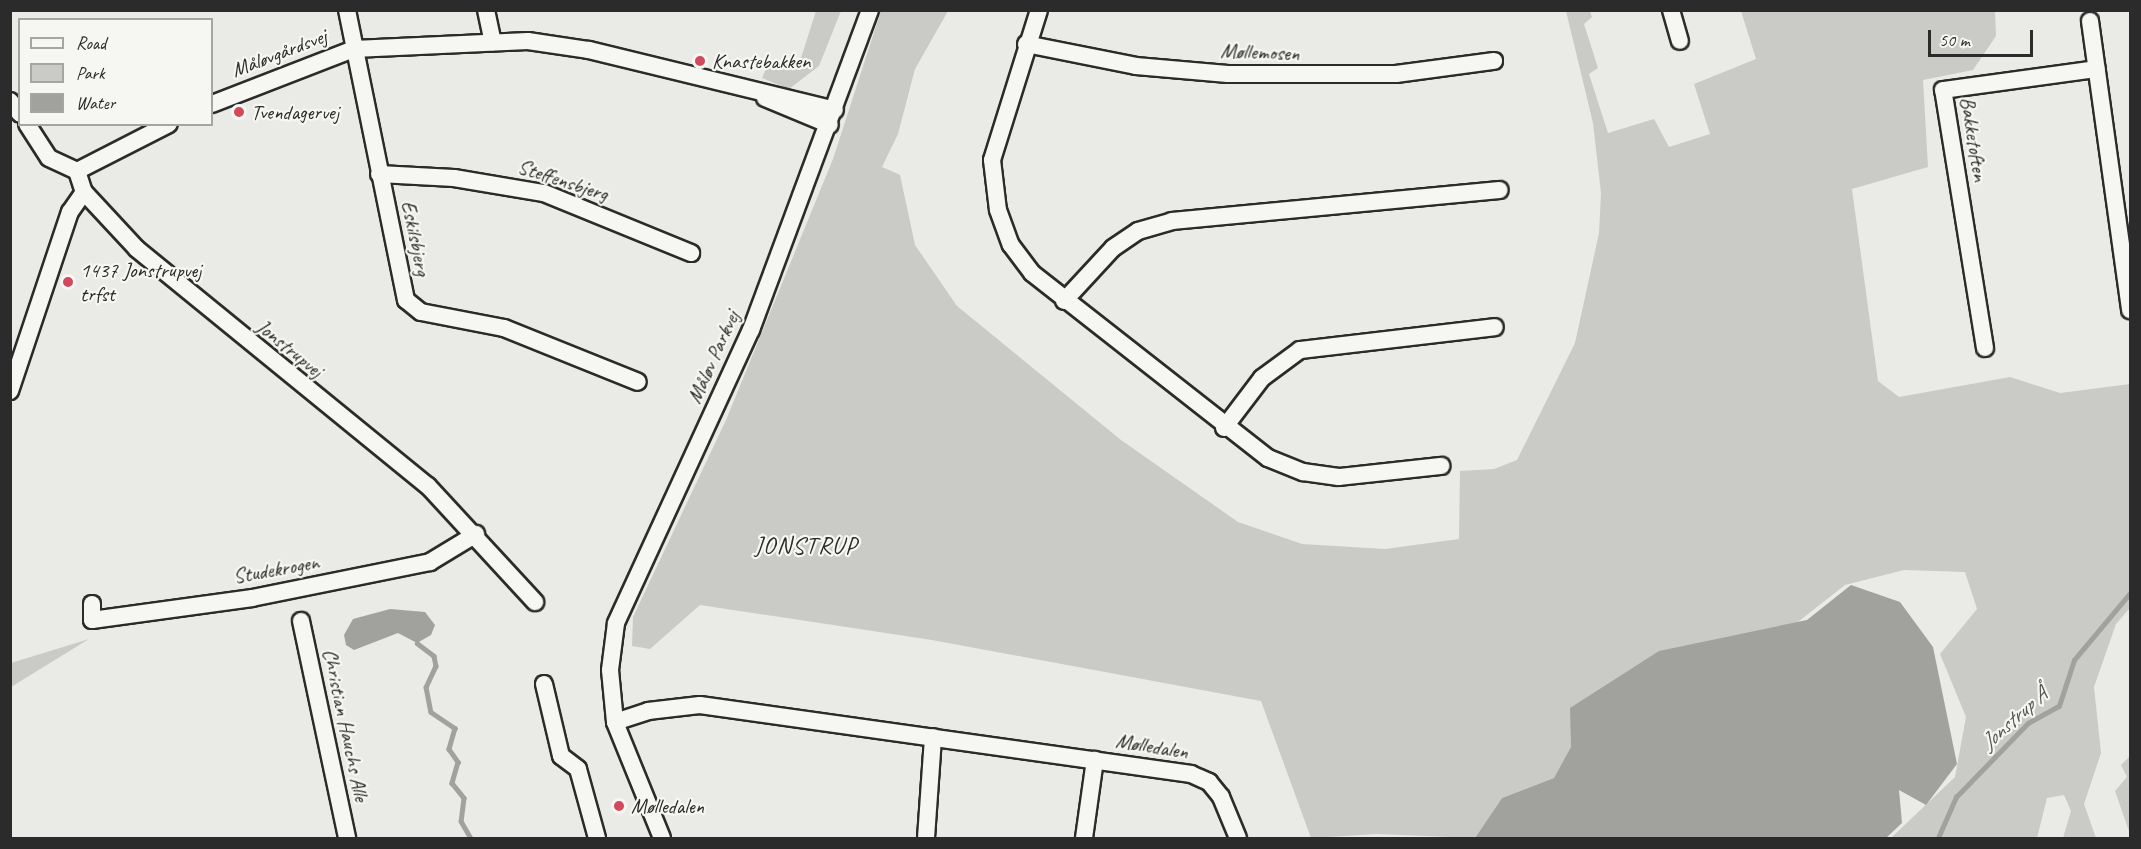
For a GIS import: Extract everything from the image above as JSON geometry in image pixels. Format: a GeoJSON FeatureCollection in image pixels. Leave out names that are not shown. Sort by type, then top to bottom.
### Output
{"type":"FeatureCollection","features":[{"type":"Feature","properties":{"kind":"street","name":"Eskilsbjerg"},"geometry":{"type":"LineString","coordinates":[[347,10],[406,300],[421,312],[504,328],[638,382]]}},
{"type":"Feature","properties":{"kind":"street"},"geometry":{"type":"LineString","coordinates":[[486,10],[493,42]]}},
{"type":"Feature","properties":{"kind":"street","name":"Måløv Parkvej"},"geometry":{"type":"LineString","coordinates":[[615,722],[610,670],[616,623],[751,330],[870,10]]}},
{"type":"Feature","properties":{"kind":"street"},"geometry":{"type":"LineString","coordinates":[[1039,10],[996,136],[992,172],[998,210],[1011,245],[1032,273],[1224,428],[1268,458],[1303,472],[1339,477],[1441,466]]}},
{"type":"Feature","properties":{"kind":"street"},"geometry":{"type":"LineString","coordinates":[[1671,10],[1680,41]]}},
{"type":"Feature","properties":{"kind":"street"},"geometry":{"type":"LineString","coordinates":[[2090,21],[2123,203],[2130,310]]}},
{"type":"Feature","properties":{"kind":"street","name":"Måløvgårdsvej"},"geometry":{"type":"LineString","coordinates":[[213,104],[354,49],[493,42],[589,50],[753,92],[832,117]]}},
{"type":"Feature","properties":{"kind":"street","name":"Møllemosen"},"geometry":{"type":"LineString","coordinates":[[1026,45],[1136,66],[1228,74],[1396,74],[1494,62]]}},
{"type":"Feature","properties":{"kind":"street","name":"Bakketoften"},"geometry":{"type":"LineString","coordinates":[[1985,348],[1943,90],[2097,69]]}},
{"type":"Feature","properties":{"kind":"street"},"geometry":{"type":"LineString","coordinates":[[28,126],[49,158],[77,171],[165,126]]}},
{"type":"Feature","properties":{"kind":"street","name":"Jonstrupvej"},"geometry":{"type":"LineString","coordinates":[[77,171],[84,192],[137,249],[428,486],[476,534],[535,602]]}},
{"type":"Feature","properties":{"kind":"street","name":"Steffensbjerg"},"geometry":{"type":"LineString","coordinates":[[379,174],[454,178],[544,193],[691,253]]}},
{"type":"Feature","properties":{"kind":"street"},"geometry":{"type":"LineString","coordinates":[[1064,301],[1113,248],[1138,231],[1172,221],[1500,190]]}},
{"type":"Feature","properties":{"kind":"street"},"geometry":{"type":"LineString","coordinates":[[10,391],[70,212],[84,192]]}},
{"type":"Feature","properties":{"kind":"street"},"geometry":{"type":"LineString","coordinates":[[1224,428],[1262,378],[1300,350],[1495,327]]}},
{"type":"Feature","properties":{"kind":"street","name":"Studekrogen"},"geometry":{"type":"LineString","coordinates":[[92,604],[92,620],[252,598],[430,562],[476,534]]}},
{"type":"Feature","properties":{"kind":"street","name":"Christian Hauchs Alle"},"geometry":{"type":"LineString","coordinates":[[301,621],[347,838]]}},
{"type":"Feature","properties":{"kind":"street"},"geometry":{"type":"LineString","coordinates":[[543,684],[561,756],[578,769],[597,838]]}},
{"type":"Feature","properties":{"kind":"street","name":"Mølledalen"},"geometry":{"type":"LineString","coordinates":[[615,722],[648,711],[700,705],[1191,774],[1209,782],[1238,838]]}},
{"type":"Feature","properties":{"kind":"street"},"geometry":{"type":"LineString","coordinates":[[615,722],[662,838]]}},
{"type":"Feature","properties":{"kind":"street"},"geometry":{"type":"LineString","coordinates":[[926,838],[933,736]]}},
{"type":"Feature","properties":{"kind":"street","name":"Mølledalen"},"geometry":{"type":"LineString","coordinates":[[1084,838],[1095,760]]}},
{"type":"Feature","properties":{"kind":"green space"},"geometry":{"type":"Polygon","coordinates":[[[816,11],[841,11],[819,66],[789,89],[762,78],[768,64],[789,69],[800,61],[816,11]]]}},
{"type":"Feature","properties":{"kind":"green space"},"geometry":{"type":"Polygon","coordinates":[[[881,11],[948,11],[915,69],[898,134],[882,167],[900,175],[915,245],[957,306],[1121,440],[1238,522],[1302,544],[1385,549],[1459,539],[1460,471],[1494,469],[1517,460],[1575,343],[1599,233],[1601,193],[1593,123],[1566,11],[1590,11],[1592,17],[1584,24],[1598,68],[1589,74],[1608,133],[1654,119],[1669,147],[1710,134],[1694,84],[1756,59],[1741,11],[1995,11],[1996,36],[1973,70],[1923,80],[1928,167],[1852,189],[1878,381],[1899,397],[2010,377],[2060,393],[2130,384],[2130,608],[2116,624],[2094,687],[2101,753],[2084,804],[2096,838],[2063,838],[2071,811],[2064,795],[2047,798],[2037,838],[1891,838],[1955,777],[1966,717],[1940,654],[1977,609],[1965,572],[1904,570],[1845,585],[1780,636],[1563,763],[1554,778],[1502,798],[1475,838],[1377,834],[1311,838],[1261,701],[932,640],[700,605],[650,649],[632,646],[633,617],[726,420],[833,159],[881,11]]]}},
{"type":"Feature","properties":{"kind":"green space"},"geometry":{"type":"Polygon","coordinates":[[[89,639],[11,687],[11,663],[89,639]]]}},
{"type":"Feature","properties":{"kind":"green space"},"geometry":{"type":"Polygon","coordinates":[[[2130,756],[2130,834],[2115,791],[2127,777],[2121,765],[2130,756]]]}},
{"type":"Feature","properties":{"kind":"water"},"geometry":{"type":"Polygon","coordinates":[[[1851,585],[1900,602],[1933,647],[1957,764],[1926,805],[1899,790],[1902,823],[1886,838],[1475,838],[1502,798],[1554,778],[1571,747],[1570,708],[1659,651],[1807,620],[1851,585]]]}},
{"type":"Feature","properties":{"kind":"water"},"geometry":{"type":"Polygon","coordinates":[[[390,609],[425,612],[435,625],[431,635],[417,643],[398,633],[354,650],[346,645],[344,635],[353,619],[390,609]]]}},
{"type":"Feature","properties":{"kind":"waterway","name":"Jonstrup Å"},"geometry":{"type":"LineString","coordinates":[[1938,838],[1956,797],[2028,723],[2059,706],[2074,660],[2130,593]]}},
{"type":"Feature","properties":{"kind":"waterway"},"geometry":{"type":"LineString","coordinates":[[417,643],[434,656],[436,666],[426,687],[431,712],[455,728],[449,749],[458,762],[452,783],[464,798],[461,821],[471,838]]}},
{"type":"Feature","properties":{"kind":"place","name":"Knastebakken"},"geometry":{"type":"Point","coordinates":[700,61]}},
{"type":"Feature","properties":{"kind":"place","name":"Tvendagervej"},"geometry":{"type":"Point","coordinates":[239,112]}},
{"type":"Feature","properties":{"kind":"place","name":"1437 Jonstrupvej trfst"},"geometry":{"type":"Point","coordinates":[68,282]}},
{"type":"Feature","properties":{"kind":"place","name":"Mølledalen"},"geometry":{"type":"Point","coordinates":[619,806]}},
{"type":"Feature","properties":{"kind":"district","name":"JONSTRUP"},"geometry":{"type":"Point","coordinates":[806,546]}}]}
